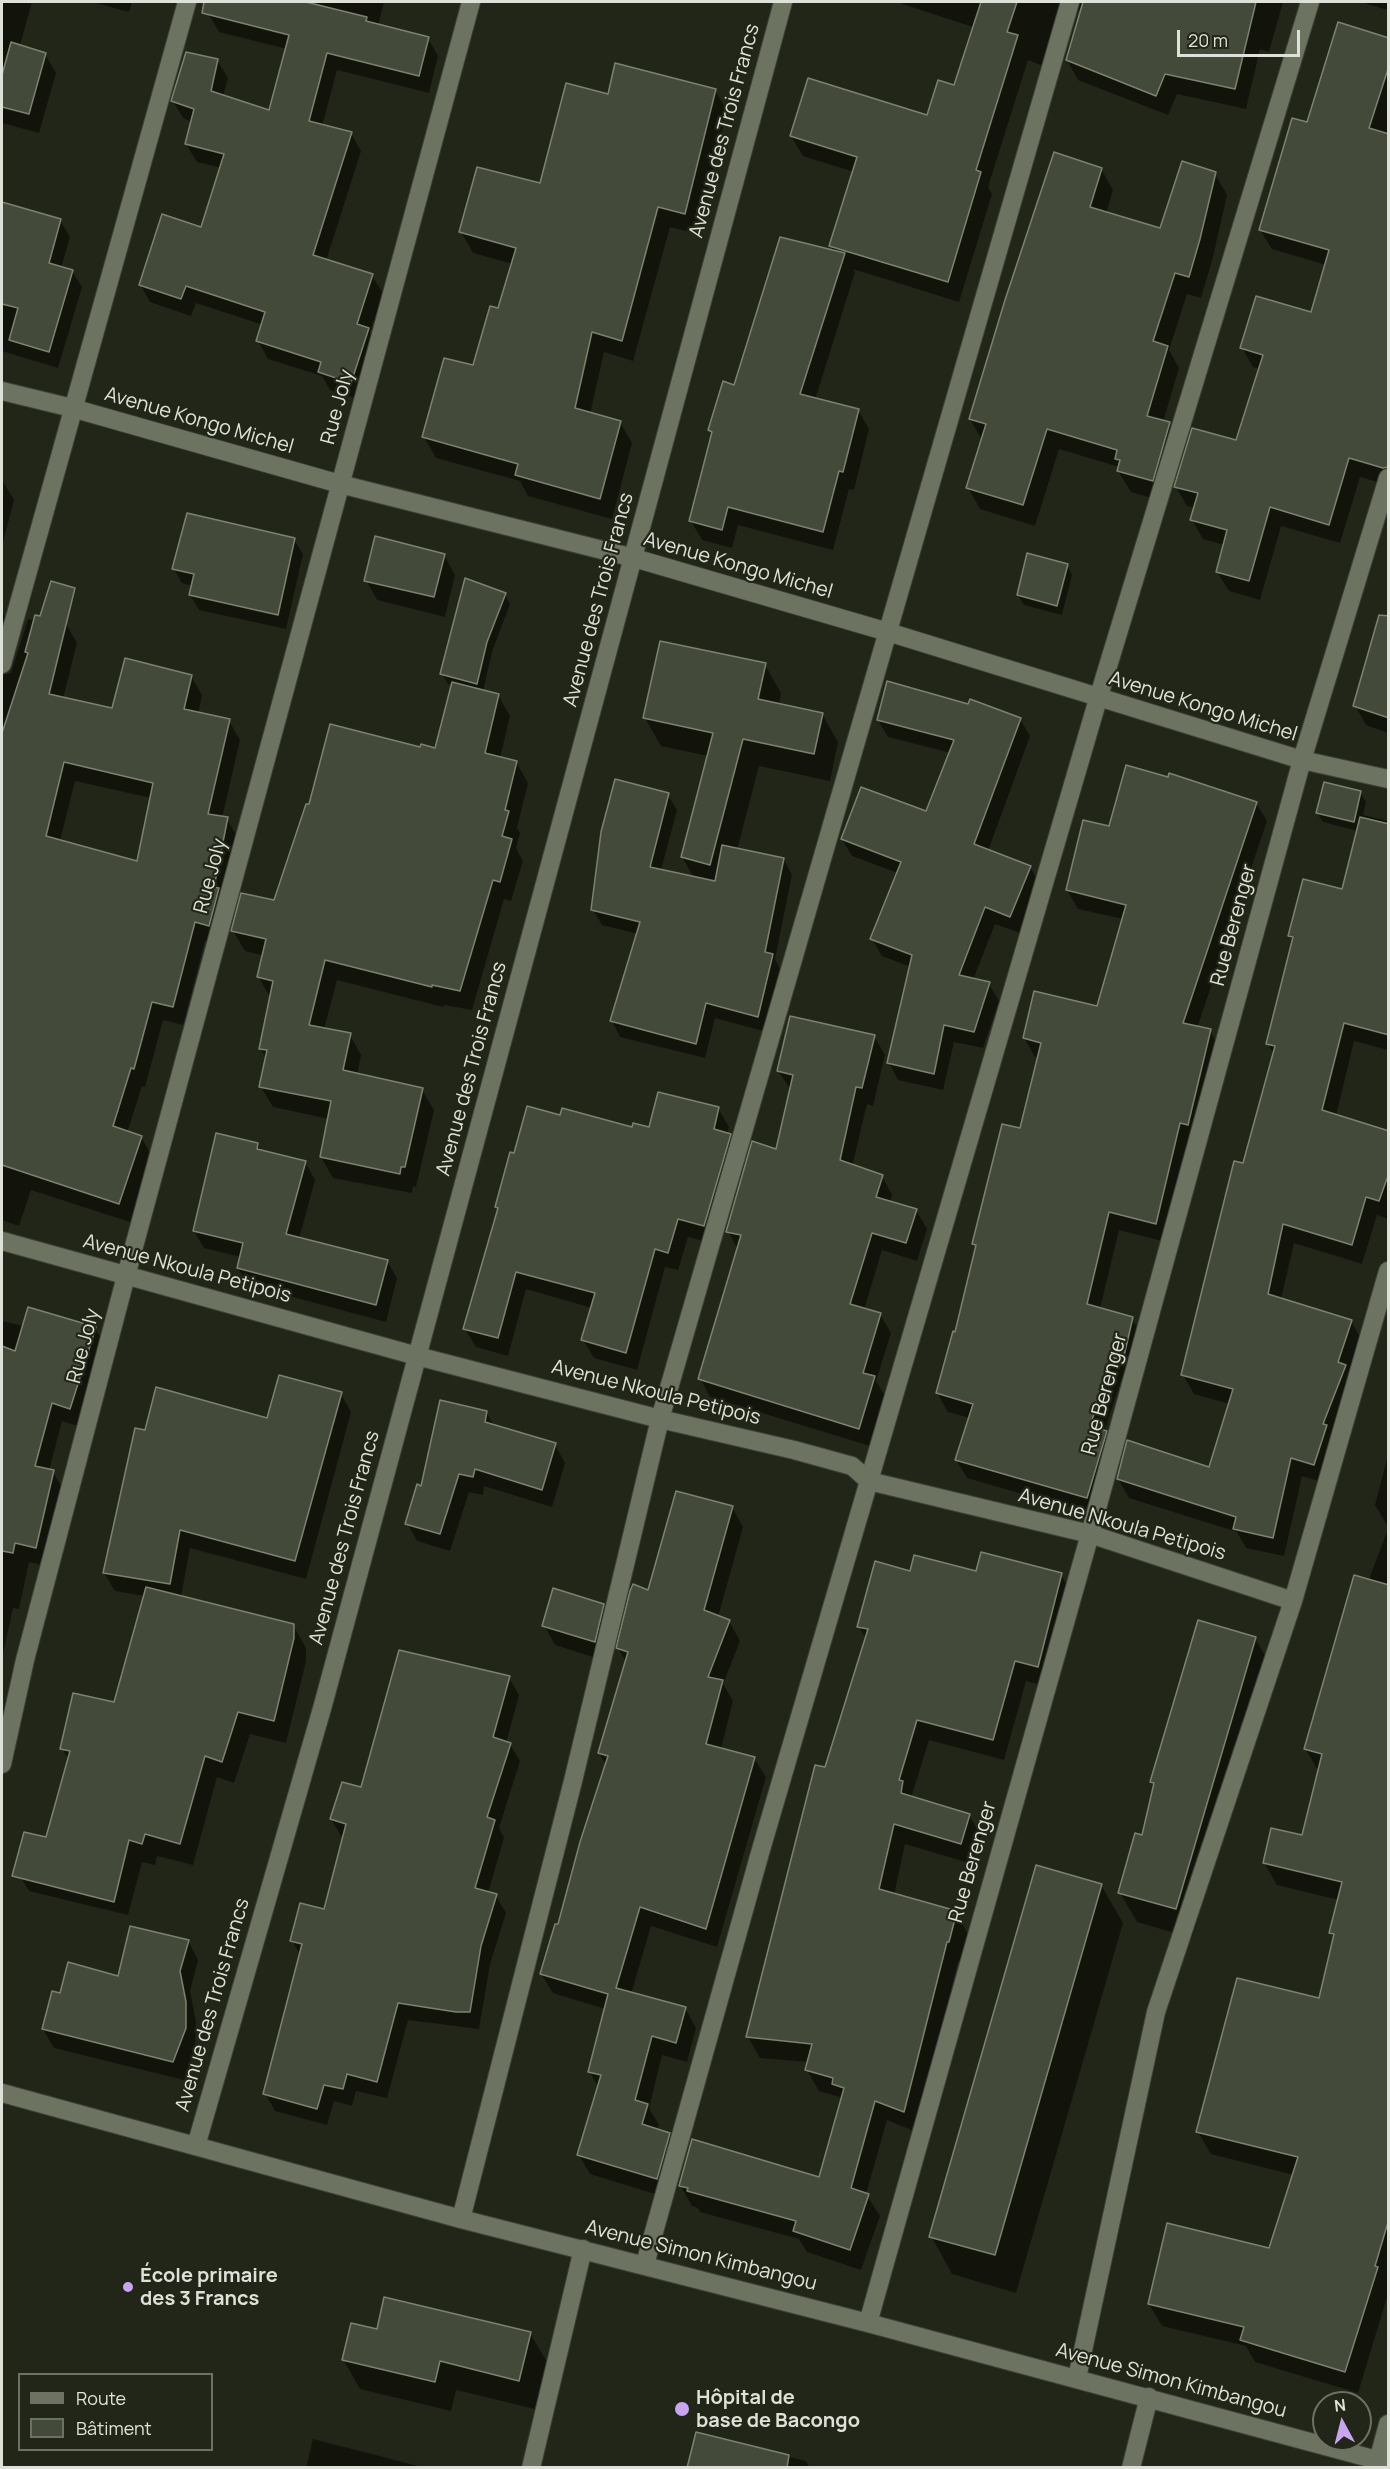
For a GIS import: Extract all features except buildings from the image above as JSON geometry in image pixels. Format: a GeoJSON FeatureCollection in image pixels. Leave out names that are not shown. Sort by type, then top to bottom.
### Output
{"type":"FeatureCollection","features":[{"type":"Feature","properties":{"kind":"street"},"geometry":{"type":"LineString","coordinates":[[2,664],[187,2]]}},
{"type":"Feature","properties":{"kind":"street","name":"Rue Joly"},"geometry":{"type":"LineString","coordinates":[[2,1764],[25,1660],[126,1276],[471,2]]}},
{"type":"Feature","properties":{"kind":"street","name":"Avenue des Trois Francs"},"geometry":{"type":"LineString","coordinates":[[196,2146],[323,1705],[783,2]]}},
{"type":"Feature","properties":{"kind":"street"},"geometry":{"type":"LineString","coordinates":[[461,2218],[570,1792],[660,1419],[1070,2]]}},
{"type":"Feature","properties":{"kind":"street"},"geometry":{"type":"LineString","coordinates":[[645,2264],[756,1865],[868,1481],[1098,699],[1310,2]]}},
{"type":"Feature","properties":{"kind":"street","name":"Avenue Kongo Michel"},"geometry":{"type":"LineString","coordinates":[[2,391],[72,408],[340,484],[634,558],[888,632],[1098,699],[1302,760],[1389,779]]}},
{"type":"Feature","properties":{"kind":"street","name":"Rue Berenger"},"geometry":{"type":"LineString","coordinates":[[868,2323],[1090,1534],[1302,760],[1389,478]]}},
{"type":"Feature","properties":{"kind":"street","name":"Avenue Nkoula Petipois"},"geometry":{"type":"LineString","coordinates":[[2,1241],[417,1356],[852,1466],[868,1481],[1090,1534],[1293,1601]]}},
{"type":"Feature","properties":{"kind":"street"},"geometry":{"type":"LineString","coordinates":[[1077,2378],[1156,2012],[1293,1601],[1389,1271]]}},
{"type":"Feature","properties":{"kind":"street","name":"Avenue Simon Kimbangou"},"geometry":{"type":"LineString","coordinates":[[2,2093],[461,2218],[645,2264],[1149,2397],[1383,2462]]}},
{"type":"Feature","properties":{"kind":"street"},"geometry":{"type":"LineString","coordinates":[[531,2468],[583,2249]]}},
{"type":"Feature","properties":{"kind":"street"},"geometry":{"type":"LineString","coordinates":[[1131,2468],[1149,2397]]}},
{"type":"Feature","properties":{"kind":"street"},"geometry":{"type":"LineString","coordinates":[[1383,2462],[1389,2424]]}},
{"type":"Feature","properties":{"kind":"place","name":"École primaire des 3 Francs"},"geometry":{"type":"Point","coordinates":[128,2287]}},
{"type":"Feature","properties":{"kind":"place","name":"Hôpital de base de Bacongo"},"geometry":{"type":"Point","coordinates":[682,2409]}}]}
